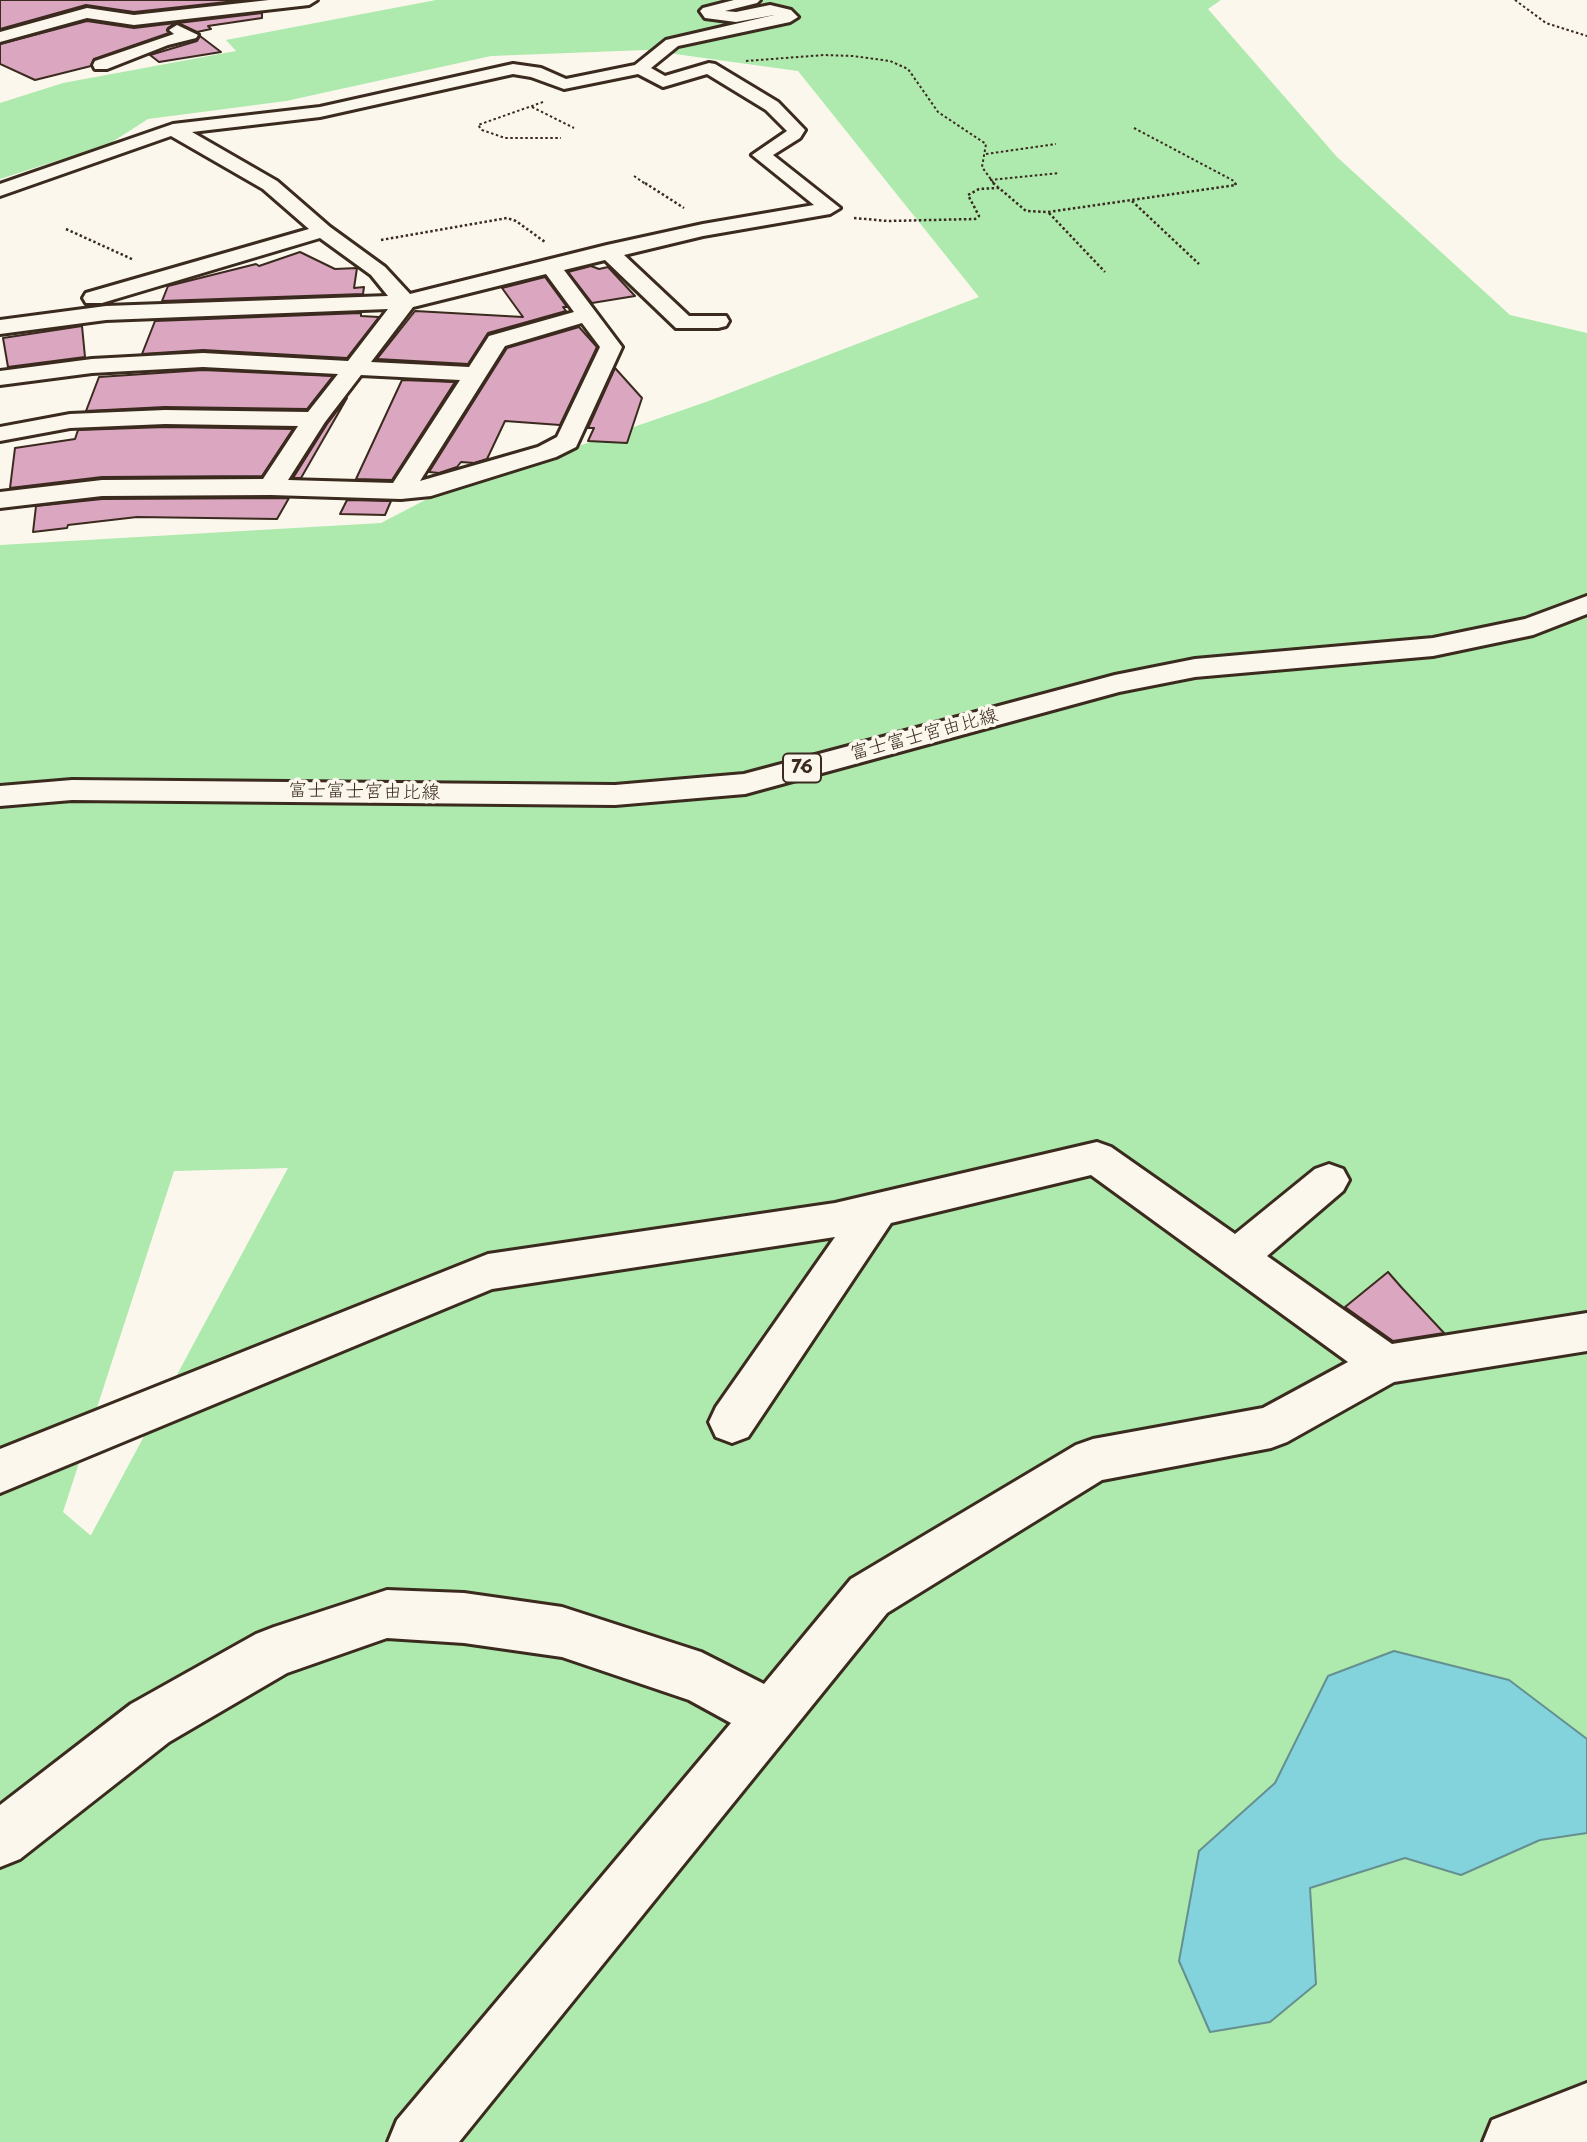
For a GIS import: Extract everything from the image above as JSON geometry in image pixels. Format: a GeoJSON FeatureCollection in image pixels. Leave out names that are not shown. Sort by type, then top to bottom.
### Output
{"type":"FeatureCollection","features":[{"type":"Feature","properties":{"kind":"street"},"geometry":{"type":"LineString","coordinates":[[0,37],[87,13],[134,20],[309,0]]}},
{"type":"Feature","properties":{"kind":"street"},"geometry":{"type":"LineString","coordinates":[[0,190],[173,129],[320,112],[513,69],[535,72],[564,84],[640,69],[672,43],[708,33],[790,18],[786,13],[770,10],[736,16],[710,15],[708,11],[752,0]]}},
{"type":"Feature","properties":{"kind":"street"},"geometry":{"type":"LineString","coordinates":[[100,65],[162,42],[190,35],[149,19]]}},
{"type":"Feature","properties":{"kind":"street"},"geometry":{"type":"LineString","coordinates":[[640,69],[663,82],[709,68],[772,106],[796,130],[761,155],[830,208]]}},
{"type":"Feature","properties":{"kind":"street"},"geometry":{"type":"LineString","coordinates":[[400,96],[416,106]]}},
{"type":"Feature","properties":{"kind":"street"},"geometry":{"type":"LineString","coordinates":[[173,129],[270,185],[323,231],[378,271],[405,302]]}},
{"type":"Feature","properties":{"kind":"street"},"geometry":{"type":"LineString","coordinates":[[5,327],[106,313],[405,302],[607,251],[703,230],[830,208]]}},
{"type":"Feature","properties":{"kind":"street"},"geometry":{"type":"LineString","coordinates":[[5,327],[27,316],[164,279],[192,267],[323,231]]}},
{"type":"Feature","properties":{"kind":"street"},"geometry":{"type":"LineString","coordinates":[[607,251],[684,323],[718,321]]}},
{"type":"Feature","properties":{"kind":"street"},"geometry":{"type":"LineString","coordinates":[[0,500],[102,488],[271,487],[401,491],[431,488],[547,452],[567,442],[611,347],[587,315],[558,263]]}},
{"type":"Feature","properties":{"kind":"street"},"geometry":{"type":"LineString","coordinates":[[271,487],[315,419],[405,302]]}},
{"type":"Feature","properties":{"kind":"street"},"geometry":{"type":"LineString","coordinates":[[77,403],[92,366],[106,313]]}},
{"type":"Feature","properties":{"kind":"street"},"geometry":{"type":"LineString","coordinates":[[401,491],[497,341],[587,315]]}},
{"type":"Feature","properties":{"kind":"street"},"geometry":{"type":"LineString","coordinates":[[0,378],[92,366],[203,360],[475,374]]}},
{"type":"Feature","properties":{"kind":"street"},"geometry":{"type":"LineString","coordinates":[[0,434],[77,403],[165,417],[315,419]]}},
{"type":"Feature","properties":{"kind":"street","name":"富士富士宮由比線"},"geometry":{"type":"LineString","coordinates":[[0,796],[72,790],[615,795],[745,784],[1115,684],[1195,668],[1433,647],[1533,626],[1587,604]]}},
{"type":"Feature","properties":{"kind":"street"},"geometry":{"type":"LineString","coordinates":[[0,1471],[488,1272],[835,1220],[1097,1158],[1387,1364]]}},
{"type":"Feature","properties":{"kind":"street"},"geometry":{"type":"LineString","coordinates":[[1237,1256],[1329,1180]]}},
{"type":"Feature","properties":{"kind":"street"},"geometry":{"type":"LineString","coordinates":[[732,1422],[877,1210]]}},
{"type":"Feature","properties":{"kind":"street"},"geometry":{"type":"LineString","coordinates":[[419,2142],[869,1596],[1093,1460],[1271,1427],[1387,1364],[1587,1332]]}},
{"type":"Feature","properties":{"kind":"street"},"geometry":{"type":"LineString","coordinates":[[0,1839],[149,1723],[274,1652],[387,1614],[464,1618],[562,1632],[701,1678],[769,1715]]}},
{"type":"Feature","properties":{"kind":"street"},"geometry":{"type":"LineString","coordinates":[[1514,2142],[1587,2114]]}},
{"type":"Feature","properties":{"kind":"path"},"geometry":{"type":"LineString","coordinates":[[1515,0],[1546,23],[1587,36]]}},
{"type":"Feature","properties":{"kind":"path"},"geometry":{"type":"LineString","coordinates":[[709,68],[745,61],[824,55],[890,61],[908,69],[938,112],[986,145],[982,167],[989,180],[1026,211],[1048,212],[1236,185],[1234,181],[1133,128]]}},
{"type":"Feature","properties":{"kind":"path"},"geometry":{"type":"LineString","coordinates":[[561,138],[505,138],[482,130],[478,125],[532,107],[558,94],[564,84]]}},
{"type":"Feature","properties":{"kind":"path"},"geometry":{"type":"LineString","coordinates":[[532,107],[574,128]]}},
{"type":"Feature","properties":{"kind":"path"},"geometry":{"type":"LineString","coordinates":[[986,154],[1056,144]]}},
{"type":"Feature","properties":{"kind":"path"},"geometry":{"type":"LineString","coordinates":[[989,180],[1059,173]]}},
{"type":"Feature","properties":{"kind":"path"},"geometry":{"type":"LineString","coordinates":[[634,176],[680,204],[703,230]]}},
{"type":"Feature","properties":{"kind":"path"},"geometry":{"type":"LineString","coordinates":[[830,208],[859,219],[975,219],[979,216],[968,195],[970,192],[999,188]]}},
{"type":"Feature","properties":{"kind":"path"},"geometry":{"type":"LineString","coordinates":[[1131,200],[1199,264]]}},
{"type":"Feature","properties":{"kind":"path"},"geometry":{"type":"LineString","coordinates":[[1048,212],[1105,272]]}},
{"type":"Feature","properties":{"kind":"path"},"geometry":{"type":"LineString","coordinates":[[347,246],[507,218],[516,220],[558,263]]}},
{"type":"Feature","properties":{"kind":"path"},"geometry":{"type":"LineString","coordinates":[[66,229],[118,251],[164,279]]}},
{"type":"Feature","properties":{"kind":"green space"},"geometry":{"type":"Polygon","coordinates":[[[436,0],[1221,0],[1208,9],[1337,157],[1510,315],[1587,333],[1587,2142],[0,2142],[0,545],[381,523],[431,497],[706,402],[979,297],[798,71],[646,50],[491,56],[286,101],[148,119],[109,144],[0,179],[0,103],[63,83],[236,51],[226,40],[436,0]],[[288,1168],[174,1171],[63,1512],[91,1535],[288,1168]]]}},
{"type":"Feature","properties":{"kind":"water"},"geometry":{"type":"Polygon","coordinates":[[[1394,1651],[1509,1680],[1587,1739],[1587,1833],[1540,1840],[1461,1875],[1405,1858],[1310,1888],[1316,1984],[1270,2022],[1210,2032],[1179,1961],[1199,1851],[1275,1783],[1328,1676],[1394,1651]]]}},
{"type":"Feature","properties":{"kind":"building"},"geometry":{"type":"Polygon","coordinates":[[[0,0],[245,0],[134,12],[86,5],[0,29],[0,0]]]}},
{"type":"Feature","properties":{"kind":"building"},"geometry":{"type":"Polygon","coordinates":[[[262,13],[262,18],[208,26],[211,29],[197,32],[178,23],[262,13]]]}},
{"type":"Feature","properties":{"kind":"building"},"geometry":{"type":"Polygon","coordinates":[[[87,21],[134,28],[175,23],[168,28],[169,33],[94,59],[91,66],[35,80],[0,64],[0,44],[87,21]]]}},
{"type":"Feature","properties":{"kind":"building"},"geometry":{"type":"Polygon","coordinates":[[[200,36],[221,52],[159,62],[150,55],[197,41],[200,36]]]}},
{"type":"Feature","properties":{"kind":"building"},"geometry":{"type":"Polygon","coordinates":[[[300,252],[335,269],[357,268],[354,288],[364,287],[363,294],[162,301],[168,286],[256,264],[259,266],[300,252]]]}},
{"type":"Feature","properties":{"kind":"building"},"geometry":{"type":"Polygon","coordinates":[[[591,266],[599,269],[608,267],[635,296],[592,303],[568,272],[591,266]]]}},
{"type":"Feature","properties":{"kind":"building"},"geometry":{"type":"Polygon","coordinates":[[[545,277],[567,307],[563,307],[566,311],[488,333],[468,364],[377,359],[415,311],[523,317],[502,288],[545,277]]]}},
{"type":"Feature","properties":{"kind":"building"},"geometry":{"type":"Polygon","coordinates":[[[361,313],[361,316],[379,317],[347,358],[203,350],[142,354],[155,321],[361,313]]]}},
{"type":"Feature","properties":{"kind":"building"},"geometry":{"type":"Polygon","coordinates":[[[82,326],[85,357],[8,367],[3,338],[82,326]]]}},
{"type":"Feature","properties":{"kind":"building"},"geometry":{"type":"Polygon","coordinates":[[[579,327],[597,347],[560,425],[505,421],[487,459],[474,463],[461,462],[457,467],[439,473],[429,472],[507,348],[579,327]]]}},
{"type":"Feature","properties":{"kind":"building"},"geometry":{"type":"Polygon","coordinates":[[[615,368],[642,398],[627,443],[588,441],[594,428],[588,428],[615,368]]]}},
{"type":"Feature","properties":{"kind":"building"},"geometry":{"type":"Polygon","coordinates":[[[203,370],[333,376],[307,409],[165,407],[86,411],[99,377],[203,370]]]}},
{"type":"Feature","properties":{"kind":"building"},"geometry":{"type":"Polygon","coordinates":[[[402,380],[455,382],[392,480],[356,479],[402,380]]]}},
{"type":"Feature","properties":{"kind":"building"},"geometry":{"type":"Polygon","coordinates":[[[347,398],[301,478],[293,478],[327,424],[347,398]]]}},
{"type":"Feature","properties":{"kind":"building"},"geometry":{"type":"Polygon","coordinates":[[[165,427],[293,429],[262,476],[102,477],[10,488],[15,448],[75,439],[78,430],[165,427]]]}},
{"type":"Feature","properties":{"kind":"building"},"geometry":{"type":"Polygon","coordinates":[[[289,498],[277,519],[137,517],[33,532],[36,506],[102,499],[289,498]]]}},
{"type":"Feature","properties":{"kind":"building"},"geometry":{"type":"Polygon","coordinates":[[[347,500],[391,501],[385,515],[340,514],[347,500]]]}},
{"type":"Feature","properties":{"kind":"building"},"geometry":{"type":"Polygon","coordinates":[[[1388,1272],[1444,1333],[1393,1341],[1345,1307],[1388,1272]]]}}]}
